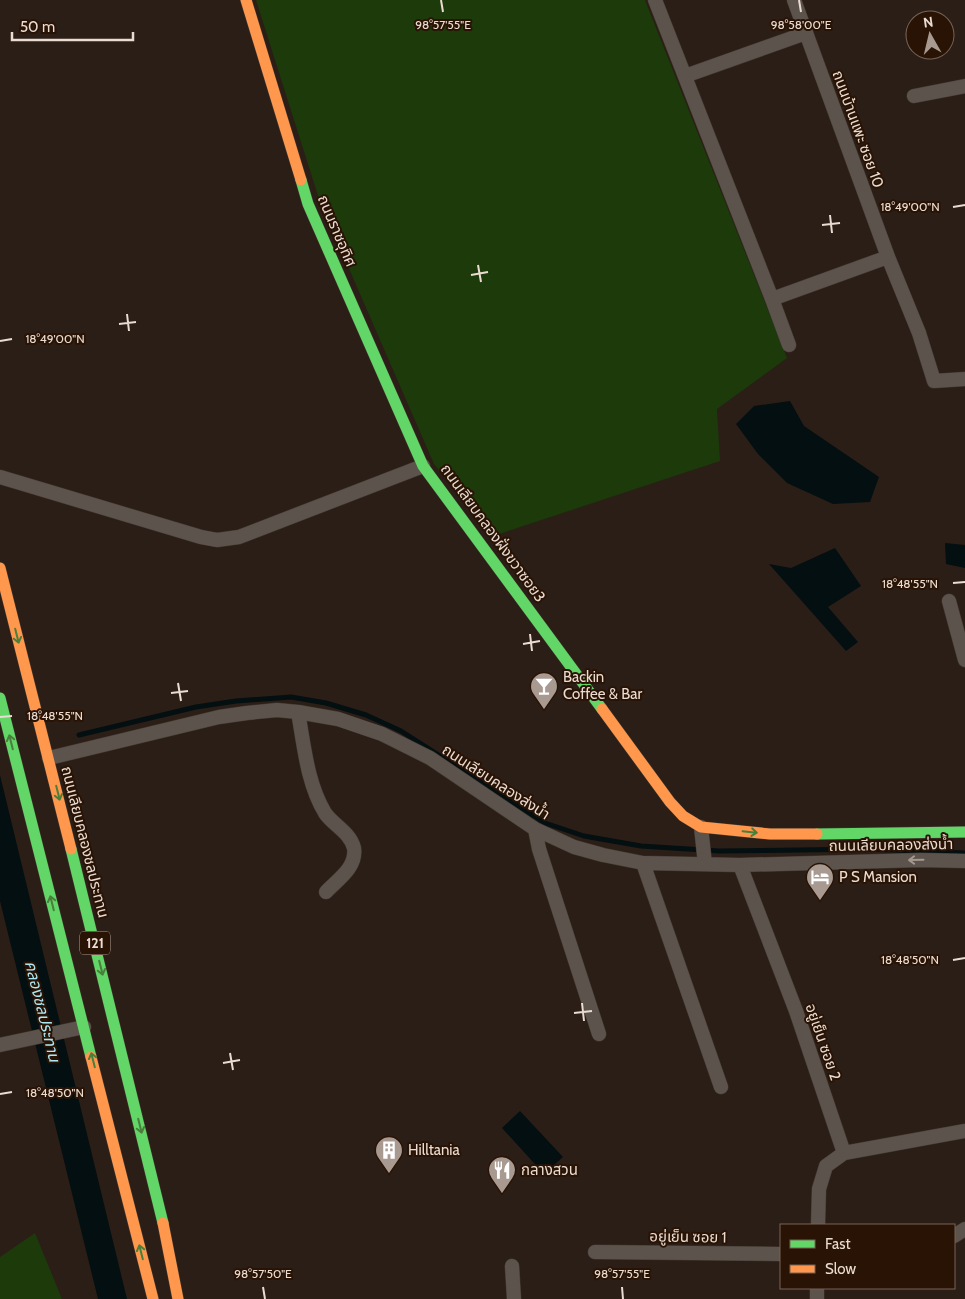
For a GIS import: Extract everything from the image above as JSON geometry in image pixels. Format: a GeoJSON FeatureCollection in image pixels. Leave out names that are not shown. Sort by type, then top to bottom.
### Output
{"type":"FeatureCollection","features":[{"type":"Feature","properties":{"kind":"main road","name":"ถนนราชอุทิศ"},"geometry":{"type":"LineString","coordinates":[[246,0],[308,204],[423,466]]}},
{"type":"Feature","properties":{"kind":"main road","name":"ถนนเลียบคลองฝั่งขวาซอย3"},"geometry":{"type":"LineString","coordinates":[[423,466],[670,802],[683,816],[701,827]]}},
{"type":"Feature","properties":{"kind":"main road","name":"ถนนเลียบคลองชลประทาน"},"geometry":{"type":"LineString","coordinates":[[0,568],[159,1203],[178,1299]]}},
{"type":"Feature","properties":{"kind":"main road","name":"121"},"geometry":{"type":"LineString","coordinates":[[0,698],[153,1299]]}},
{"type":"Feature","properties":{"kind":"main road","name":"ถนนเลียบคลองส่งน้ำ"},"geometry":{"type":"LineString","coordinates":[[701,827],[770,834],[965,832]]}},
{"type":"Feature","properties":{"kind":"street"},"geometry":{"type":"LineString","coordinates":[[655,0],[789,344]]}},
{"type":"Feature","properties":{"kind":"street","name":"ถนนบ้านแพะ ซอย 10"},"geometry":{"type":"LineString","coordinates":[[794,0],[888,257],[919,333],[934,381],[965,379]]}},
{"type":"Feature","properties":{"kind":"street"},"geometry":{"type":"LineString","coordinates":[[684,76],[806,33]]}},
{"type":"Feature","properties":{"kind":"street"},"geometry":{"type":"LineString","coordinates":[[914,96],[965,86]]}},
{"type":"Feature","properties":{"kind":"street"},"geometry":{"type":"LineString","coordinates":[[772,299],[888,257]]}},
{"type":"Feature","properties":{"kind":"street","name":"ถนนเลียบคลองฝั่งขวาซอย3"},"geometry":{"type":"LineString","coordinates":[[0,477],[201,538],[217,540],[239,536],[423,466]]}},
{"type":"Feature","properties":{"kind":"street"},"geometry":{"type":"LineString","coordinates":[[949,601],[965,660]]}},
{"type":"Feature","properties":{"kind":"street","name":"ถนนเลียบคลองส่งน้ำ"},"geometry":{"type":"LineString","coordinates":[[49,758],[219,716],[277,710],[298,712],[338,719],[382,734],[430,758],[535,829],[574,847],[604,855],[642,863],[740,864],[922,860],[965,861]]}},
{"type":"Feature","properties":{"kind":"street"},"geometry":{"type":"LineString","coordinates":[[298,712],[311,782],[325,814],[348,836],[354,848],[353,857],[347,872],[326,892]]}},
{"type":"Feature","properties":{"kind":"street"},"geometry":{"type":"LineString","coordinates":[[701,827],[705,864]]}},
{"type":"Feature","properties":{"kind":"street"},"geometry":{"type":"LineString","coordinates":[[535,829],[539,849],[599,1034]]}},
{"type":"Feature","properties":{"kind":"street"},"geometry":{"type":"LineString","coordinates":[[642,863],[721,1087]]}},
{"type":"Feature","properties":{"kind":"street","name":"อยู่เย็น ซอย 2"},"geometry":{"type":"LineString","coordinates":[[740,864],[796,1011],[844,1153]]}},
{"type":"Feature","properties":{"kind":"street"},"geometry":{"type":"LineString","coordinates":[[7,1043],[84,1027]]}},
{"type":"Feature","properties":{"kind":"street"},"geometry":{"type":"LineString","coordinates":[[818,1224],[819,1189],[826,1166],[844,1153],[965,1131]]}},
{"type":"Feature","properties":{"kind":"street","name":"อยู่เย็น ซอย 1"},"geometry":{"type":"LineString","coordinates":[[595,1252],[780,1254]]}},
{"type":"Feature","properties":{"kind":"street"},"geometry":{"type":"LineString","coordinates":[[512,1266],[514,1299]]}},
{"type":"Feature","properties":{"kind":"green space"},"geometry":{"type":"Polygon","coordinates":[[[256,0],[645,0],[787,358],[717,409],[720,461],[493,536],[434,464],[320,202],[256,0]]]}},
{"type":"Feature","properties":{"kind":"green space"},"geometry":{"type":"Polygon","coordinates":[[[35,1233],[62,1299],[0,1299],[0,1257],[35,1233]]]}},
{"type":"Feature","properties":{"kind":"water"},"geometry":{"type":"Polygon","coordinates":[[[790,401],[804,426],[879,477],[870,502],[833,504],[787,483],[758,454],[736,424],[754,406],[790,401]]]}},
{"type":"Feature","properties":{"kind":"water"},"geometry":{"type":"Polygon","coordinates":[[[945,543],[965,545],[965,568],[946,564],[945,543]]]}},
{"type":"Feature","properties":{"kind":"water"},"geometry":{"type":"Polygon","coordinates":[[[835,548],[861,586],[828,607],[858,642],[846,651],[769,564],[791,568],[835,548]]]}},
{"type":"Feature","properties":{"kind":"water","name":"คลองชลประทาน"},"geometry":{"type":"Polygon","coordinates":[[[0,775],[127,1299],[98,1299],[0,901],[0,775]]]}},
{"type":"Feature","properties":{"kind":"water"},"geometry":{"type":"Polygon","coordinates":[[[520,1111],[563,1157],[544,1174],[502,1128],[520,1111]]]}},
{"type":"Feature","properties":{"kind":"waterway"},"geometry":{"type":"LineString","coordinates":[[79,735],[196,707],[236,701],[291,697],[326,703],[366,715],[401,731],[545,823],[584,836],[641,846],[719,851],[870,849],[965,853]]}},
{"type":"Feature","properties":{"kind":"traffic: fast"},"geometry":{"type":"LineString","coordinates":[[301,180],[308,204],[423,466],[602,709]]}},
{"type":"Feature","properties":{"kind":"traffic: fast"},"geometry":{"type":"LineString","coordinates":[[0,698],[91,1057]]}},
{"type":"Feature","properties":{"kind":"traffic: fast"},"geometry":{"type":"LineString","coordinates":[[817,834],[965,832]]}},
{"type":"Feature","properties":{"kind":"traffic: fast"},"geometry":{"type":"LineString","coordinates":[[71,849],[163,1223]]}},
{"type":"Feature","properties":{"kind":"traffic: slow"},"geometry":{"type":"LineString","coordinates":[[246,0],[301,180]]}},
{"type":"Feature","properties":{"kind":"traffic: slow"},"geometry":{"type":"LineString","coordinates":[[0,568],[71,849]]}},
{"type":"Feature","properties":{"kind":"traffic: slow"},"geometry":{"type":"LineString","coordinates":[[602,709],[670,802],[683,816],[701,827],[770,834],[817,834]]}},
{"type":"Feature","properties":{"kind":"traffic: slow"},"geometry":{"type":"LineString","coordinates":[[91,1057],[153,1299]]}},
{"type":"Feature","properties":{"kind":"traffic: slow"},"geometry":{"type":"LineString","coordinates":[[163,1223],[178,1299]]}},
{"type":"Feature","properties":{"kind":"place","name":"Backin Coffee & Bar"},"geometry":{"type":"Point","coordinates":[544,710]}},
{"type":"Feature","properties":{"kind":"place","name":"P S Mansion"},"geometry":{"type":"Point","coordinates":[820,901]}},
{"type":"Feature","properties":{"kind":"place","name":"Hilltania"},"geometry":{"type":"Point","coordinates":[389,1174]}},
{"type":"Feature","properties":{"kind":"place","name":"กลางสวน"},"geometry":{"type":"Point","coordinates":[502,1194]}}]}
